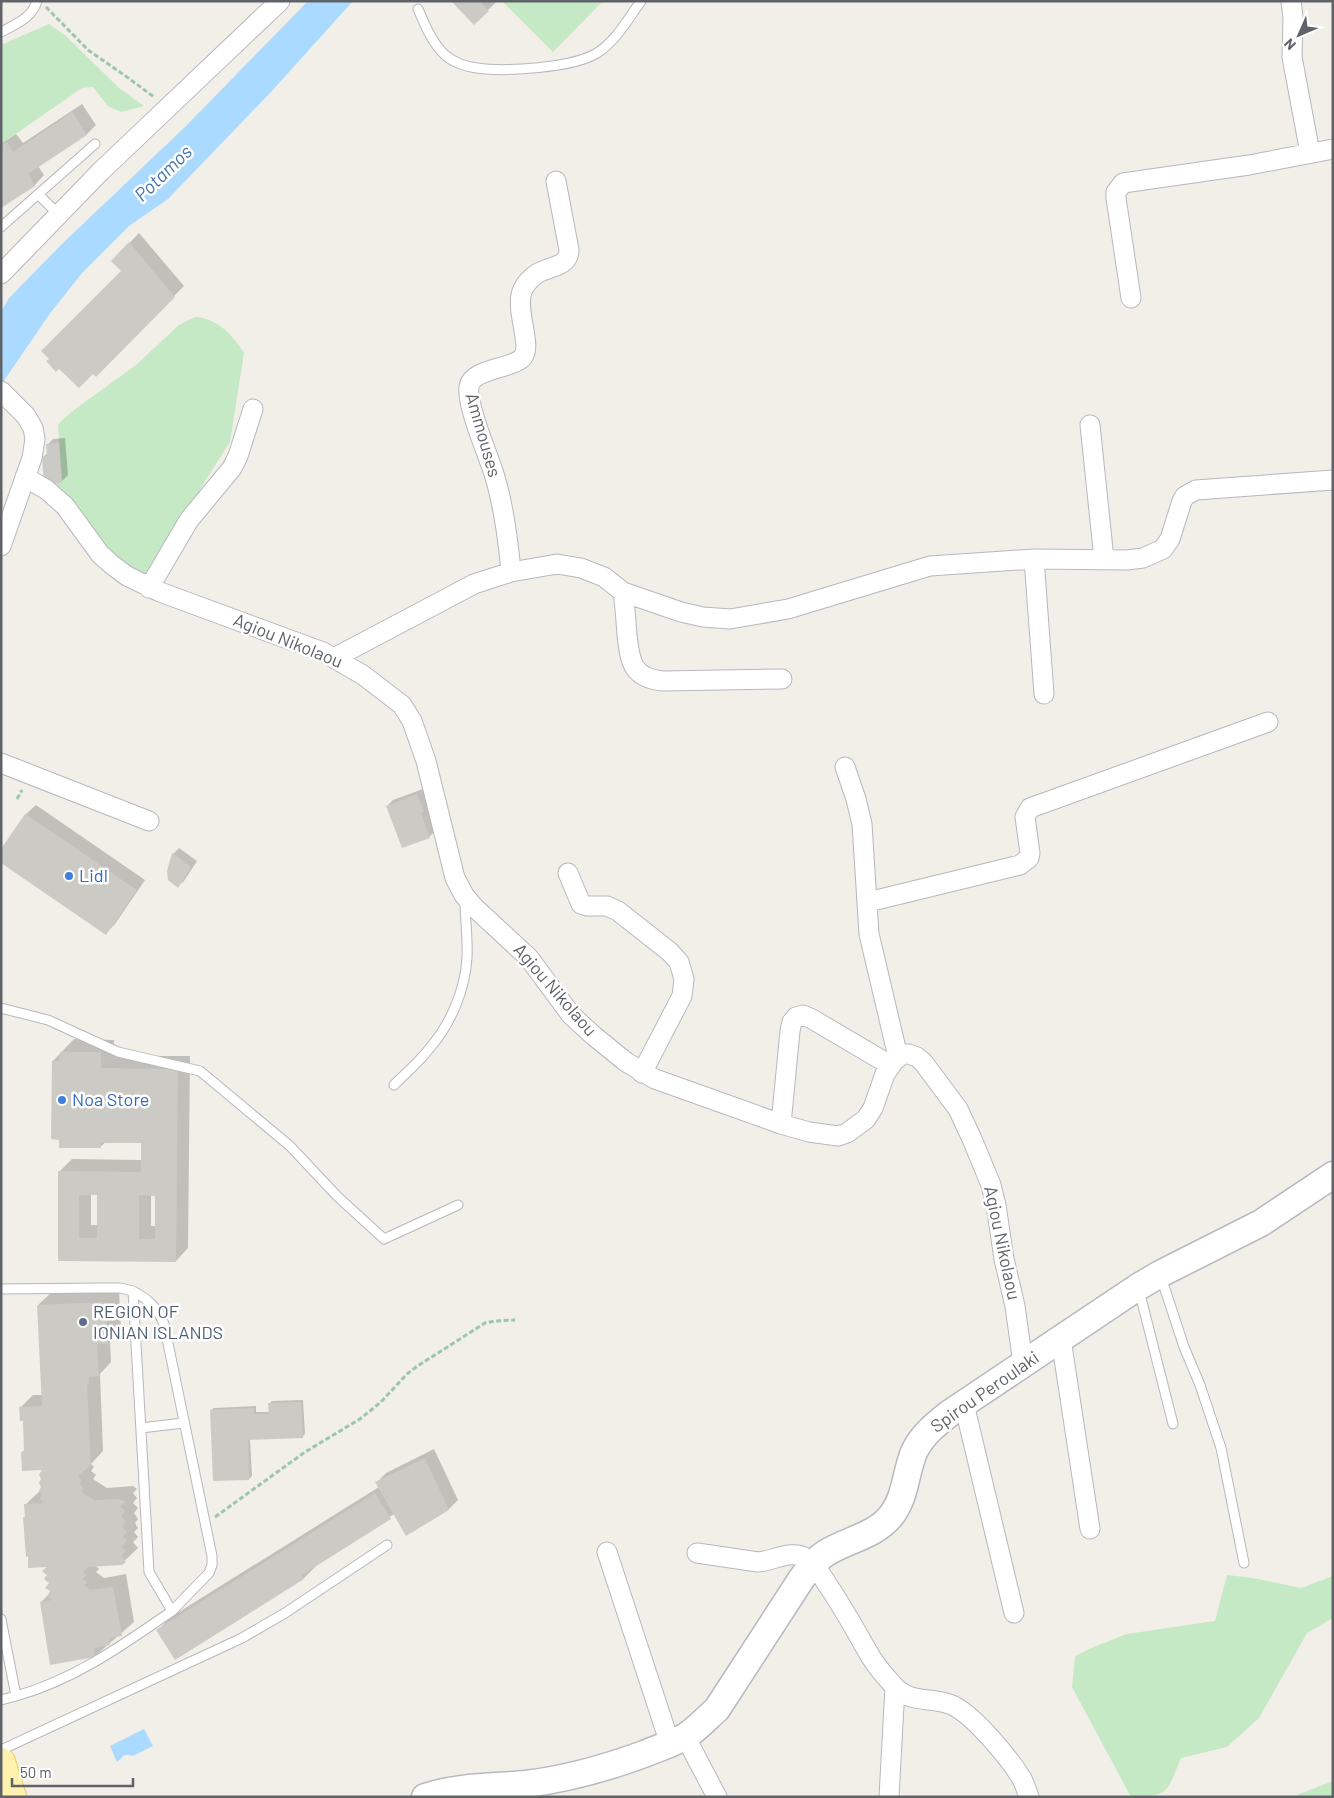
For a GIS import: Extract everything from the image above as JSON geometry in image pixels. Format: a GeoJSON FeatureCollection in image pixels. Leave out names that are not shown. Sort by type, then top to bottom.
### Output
{"type":"FeatureCollection","features":[{"type":"Feature","properties":{"kind":"main road"},"geometry":{"type":"LineString","coordinates":[[1,1762],[12,1797]]}},
{"type":"Feature","properties":{"kind":"street"},"geometry":{"type":"LineString","coordinates":[[1,274],[100,170],[160,116],[280,1]]}},
{"type":"Feature","properties":{"kind":"street"},"geometry":{"type":"LineString","coordinates":[[1291,1],[1293,17],[1292,57],[1310,153]]}},
{"type":"Feature","properties":{"kind":"street"},"geometry":{"type":"LineString","coordinates":[[1131,298],[1116,198],[1116,192],[1123,183],[1249,165],[1333,149]]}},
{"type":"Feature","properties":{"kind":"street","name":"Ammouses"},"geometry":{"type":"LineString","coordinates":[[511,572],[503,506],[471,406],[469,388],[470,382],[478,375],[516,362],[524,356],[526,345],[519,312],[522,290],[528,281],[539,273],[562,264],[568,258],[569,250],[556,180]]}},
{"type":"Feature","properties":{"kind":"street"},"geometry":{"type":"LineString","coordinates":[[1,546],[35,445],[35,434],[26,416],[5,394]]}},
{"type":"Feature","properties":{"kind":"street"},"geometry":{"type":"LineString","coordinates":[[149,588],[189,520],[232,468],[238,456],[253,409]]}},
{"type":"Feature","properties":{"kind":"street"},"geometry":{"type":"LineString","coordinates":[[1090,425],[1104,559]]}},
{"type":"Feature","properties":{"kind":"street","name":"Agiou Nikolaou"},"geometry":{"type":"LineString","coordinates":[[25,477],[41,486],[65,506],[100,554],[126,576],[149,588],[334,658],[378,685],[402,705],[407,712],[426,760],[455,878],[464,895],[474,907],[529,958],[572,1014],[594,1036],[642,1073],[781,1124],[824,1135],[838,1136],[847,1133],[866,1119],[894,1061],[903,1054],[909,1054],[923,1062],[958,1109],[991,1185],[1004,1259],[1015,1306],[1023,1364]]}},
{"type":"Feature","properties":{"kind":"street"},"geometry":{"type":"LineString","coordinates":[[334,658],[474,584],[511,572],[557,564],[581,568],[604,577],[623,592],[681,612],[703,617],[730,619],[788,609],[930,566],[1034,558],[1143,558],[1163,549],[1170,539],[1182,501],[1185,496],[1196,490],[1333,480]]}},
{"type":"Feature","properties":{"kind":"street"},"geometry":{"type":"LineString","coordinates":[[1034,558],[1044,694]]}},
{"type":"Feature","properties":{"kind":"street"},"geometry":{"type":"LineString","coordinates":[[623,592],[629,656],[635,669],[643,676],[651,680],[663,681],[782,680]]}},
{"type":"Feature","properties":{"kind":"street"},"geometry":{"type":"LineString","coordinates":[[868,902],[1025,863],[1030,853],[1025,817],[1030,808],[1268,722]]}},
{"type":"Feature","properties":{"kind":"street"},"geometry":{"type":"LineString","coordinates":[[1,763],[148,821]]}},
{"type":"Feature","properties":{"kind":"street"},"geometry":{"type":"LineString","coordinates":[[845,767],[862,824],[869,934],[894,1061]]}},
{"type":"Feature","properties":{"kind":"street"},"geometry":{"type":"LineString","coordinates":[[568,873],[581,904],[587,906],[607,906],[618,911],[670,952],[679,962],[684,979],[682,996],[642,1073]]}},
{"type":"Feature","properties":{"kind":"street"},"geometry":{"type":"LineString","coordinates":[[781,1124],[790,1032],[792,1022],[796,1017],[803,1015],[812,1019],[894,1061]]}},
{"type":"Feature","properties":{"kind":"street","name":"Spirou Peroulaki"},"geometry":{"type":"LineString","coordinates":[[425,1797],[450,1790],[526,1784],[564,1777],[614,1764],[678,1740],[702,1724],[717,1708],[813,1564],[826,1553],[873,1530],[889,1518],[899,1504],[914,1452],[929,1429],[1149,1281],[1261,1223],[1333,1175]]}},
{"type":"Feature","properties":{"kind":"street"},"geometry":{"type":"LineString","coordinates":[[1061,1339],[1090,1529]]}},
{"type":"Feature","properties":{"kind":"street"},"geometry":{"type":"LineString","coordinates":[[964,1404],[1014,1613]]}},
{"type":"Feature","properties":{"kind":"street"},"geometry":{"type":"LineString","coordinates":[[607,1552],[678,1740],[717,1797]]}},
{"type":"Feature","properties":{"kind":"street"},"geometry":{"type":"LineString","coordinates":[[697,1553],[758,1562],[766,1562],[798,1554],[804,1557],[813,1564],[846,1612],[869,1654],[895,1687],[905,1695],[942,1702],[954,1706],[968,1715],[1012,1764],[1023,1781],[1029,1797]]}},
{"type":"Feature","properties":{"kind":"street"},"geometry":{"type":"LineString","coordinates":[[889,1797],[895,1687]]}},
{"type":"Feature","properties":{"kind":"lane"},"geometry":{"type":"LineString","coordinates":[[1,32],[28,17],[39,1]]}},
{"type":"Feature","properties":{"kind":"lane"},"geometry":{"type":"LineString","coordinates":[[418,10],[428,33],[445,55],[459,63],[477,68],[528,69],[568,63],[596,54],[614,38],[641,1]]}},
{"type":"Feature","properties":{"kind":"lane"},"geometry":{"type":"LineString","coordinates":[[1,227],[95,144]]}},
{"type":"Feature","properties":{"kind":"lane"},"geometry":{"type":"LineString","coordinates":[[38,194],[58,214]]}},
{"type":"Feature","properties":{"kind":"lane"},"geometry":{"type":"LineString","coordinates":[[394,1085],[429,1050],[440,1035],[463,984],[467,958],[464,895]]}},
{"type":"Feature","properties":{"kind":"lane"},"geometry":{"type":"LineString","coordinates":[[1,1008],[48,1020],[118,1052],[200,1071],[290,1146],[337,1196],[384,1239],[458,1205]]}},
{"type":"Feature","properties":{"kind":"lane"},"geometry":{"type":"LineString","coordinates":[[1149,1281],[1173,1424]]}},
{"type":"Feature","properties":{"kind":"lane"},"geometry":{"type":"LineString","coordinates":[[1149,1281],[1182,1340],[1200,1385],[1221,1448],[1244,1563]]}},
{"type":"Feature","properties":{"kind":"lane"},"geometry":{"type":"LineString","coordinates":[[1,1289],[120,1288],[133,1291],[151,1302],[159,1312],[164,1324],[183,1424],[212,1556],[210,1569],[206,1576],[172,1611],[104,1658],[55,1683],[1,1700]]}},
{"type":"Feature","properties":{"kind":"lane"},"geometry":{"type":"LineString","coordinates":[[133,1291],[149,1572],[172,1611]]}},
{"type":"Feature","properties":{"kind":"lane"},"geometry":{"type":"LineString","coordinates":[[141,1428],[183,1424]]}},
{"type":"Feature","properties":{"kind":"lane"},"geometry":{"type":"LineString","coordinates":[[1,1750],[242,1638],[285,1613],[386,1545]]}},
{"type":"Feature","properties":{"kind":"lane"},"geometry":{"type":"LineString","coordinates":[[1,1619],[16,1696]]}},
{"type":"Feature","properties":{"kind":"path"},"geometry":{"type":"LineString","coordinates":[[39,1],[88,50],[153,97],[160,116]]}},
{"type":"Feature","properties":{"kind":"path"},"geometry":{"type":"LineString","coordinates":[[205,1524],[305,1452],[360,1419],[381,1402],[407,1374],[424,1362],[485,1323],[515,1320]]}},
{"type":"Feature","properties":{"kind":"green space"},"geometry":{"type":"Polygon","coordinates":[[[502,1],[603,1],[553,52],[502,1]]]}},
{"type":"Feature","properties":{"kind":"green space"},"geometry":{"type":"Polygon","coordinates":[[[49,24],[66,36],[119,88],[144,106],[121,112],[108,106],[93,87],[82,88],[1,144],[1,45],[49,24]]]}},
{"type":"Feature","properties":{"kind":"green space"},"geometry":{"type":"Polygon","coordinates":[[[195,317],[203,318],[224,329],[244,353],[230,442],[205,481],[168,549],[147,582],[121,565],[52,483],[62,482],[58,426],[74,410],[136,365],[179,325],[195,317]]]}},
{"type":"Feature","properties":{"kind":"green space"},"geometry":{"type":"Polygon","coordinates":[[[1227,1575],[1253,1578],[1301,1588],[1333,1576],[1333,1618],[1307,1633],[1259,1718],[1227,1747],[1181,1758],[1173,1778],[1165,1790],[1153,1796],[1131,1797],[1072,1687],[1075,1656],[1127,1634],[1215,1621],[1227,1575]]]}},
{"type":"Feature","properties":{"kind":"green space"},"geometry":{"type":"Polygon","coordinates":[[[1333,1781],[1333,1797],[1297,1797],[1297,1795],[1333,1781]]]}},
{"type":"Feature","properties":{"kind":"water","name":"Potamos"},"geometry":{"type":"Polygon","coordinates":[[[308,1],[353,1],[271,92],[168,199],[129,226],[83,272],[51,312],[1,385],[1,312],[9,298],[63,243],[186,126],[308,1]]]}},
{"type":"Feature","properties":{"kind":"water"},"geometry":{"type":"Polygon","coordinates":[[[144,1729],[153,1746],[133,1756],[125,1755],[117,1762],[110,1746],[144,1729]]]}},
{"type":"Feature","properties":{"kind":"building"},"geometry":{"type":"Polygon","coordinates":[[[451,1],[479,1],[489,11],[474,25],[451,1]]]}},
{"type":"Feature","properties":{"kind":"building"},"geometry":{"type":"Polygon","coordinates":[[[72,112],[87,135],[28,174],[35,186],[1,208],[1,146],[7,142],[13,152],[72,112]]]}},
{"type":"Feature","properties":{"kind":"building"},"geometry":{"type":"Polygon","coordinates":[[[129,242],[175,297],[96,377],[93,374],[79,388],[59,369],[56,372],[46,361],[49,359],[41,351],[121,271],[111,261],[129,242]]]}},
{"type":"Feature","properties":{"kind":"building"},"geometry":{"type":"Polygon","coordinates":[[[59,443],[62,483],[44,484],[42,457],[47,456],[46,444],[59,443]]]}},
{"type":"Feature","properties":{"kind":"building"},"geometry":{"type":"Polygon","coordinates":[[[417,794],[424,812],[421,813],[430,838],[402,848],[386,806],[417,794]]]}},
{"type":"Feature","properties":{"kind":"building","name":"Lidl"},"geometry":{"type":"Polygon","coordinates":[[[25,814],[137,890],[106,935],[1,863],[1,849],[25,814]]]}},
{"type":"Feature","properties":{"kind":"building"},"geometry":{"type":"Polygon","coordinates":[[[172,853],[191,867],[178,888],[168,880],[167,871],[172,853]]]}},
{"type":"Feature","properties":{"kind":"building"},"geometry":{"type":"Polygon","coordinates":[[[60,1052],[101,1052],[101,1068],[178,1069],[176,1262],[58,1261],[58,1171],[141,1172],[141,1143],[101,1143],[101,1148],[59,1148],[59,1140],[51,1139],[52,1061],[60,1061],[60,1052]],[[79,1195],[79,1238],[97,1238],[97,1195],[79,1195]],[[139,1195],[139,1239],[155,1239],[155,1196],[139,1195]]]}},
{"type":"Feature","properties":{"kind":"building"},"geometry":{"type":"Polygon","coordinates":[[[106,1302],[108,1344],[97,1344],[99,1376],[89,1377],[89,1385],[87,1385],[91,1465],[78,1476],[82,1481],[79,1484],[84,1488],[81,1492],[94,1500],[119,1499],[126,1502],[120,1506],[125,1511],[121,1516],[126,1522],[122,1527],[127,1532],[123,1536],[127,1541],[122,1546],[126,1551],[121,1555],[126,1562],[122,1565],[88,1567],[83,1572],[87,1575],[83,1579],[87,1582],[84,1585],[90,1590],[113,1587],[122,1636],[109,1638],[110,1645],[94,1648],[95,1657],[50,1665],[40,1602],[52,1600],[47,1596],[50,1591],[45,1588],[49,1583],[44,1579],[47,1575],[42,1571],[47,1567],[28,1568],[23,1517],[25,1517],[24,1504],[43,1503],[39,1490],[41,1488],[39,1483],[41,1479],[39,1475],[42,1470],[22,1471],[21,1452],[24,1452],[23,1421],[20,1421],[19,1407],[42,1406],[37,1305],[106,1302]]]}},
{"type":"Feature","properties":{"kind":"building"},"geometry":{"type":"Polygon","coordinates":[[[301,1402],[303,1438],[248,1440],[249,1480],[213,1481],[210,1410],[254,1408],[254,1414],[269,1414],[268,1403],[301,1402]]]}},
{"type":"Feature","properties":{"kind":"building"},"geometry":{"type":"Polygon","coordinates":[[[425,1458],[449,1510],[406,1536],[375,1482],[425,1458]]]}},
{"type":"Feature","properties":{"kind":"building"},"geometry":{"type":"Polygon","coordinates":[[[375,1493],[391,1519],[302,1575],[304,1579],[175,1660],[156,1630],[375,1493]]]}},
{"type":"Feature","properties":{"kind":"place","name":"Lidl"},"geometry":{"type":"Point","coordinates":[69,876]}},
{"type":"Feature","properties":{"kind":"place","name":"Noa Store"},"geometry":{"type":"Point","coordinates":[62,1100]}},
{"type":"Feature","properties":{"kind":"place","name":"REGION OF IONIAN ISLANDS"},"geometry":{"type":"Point","coordinates":[83,1322]}}]}
